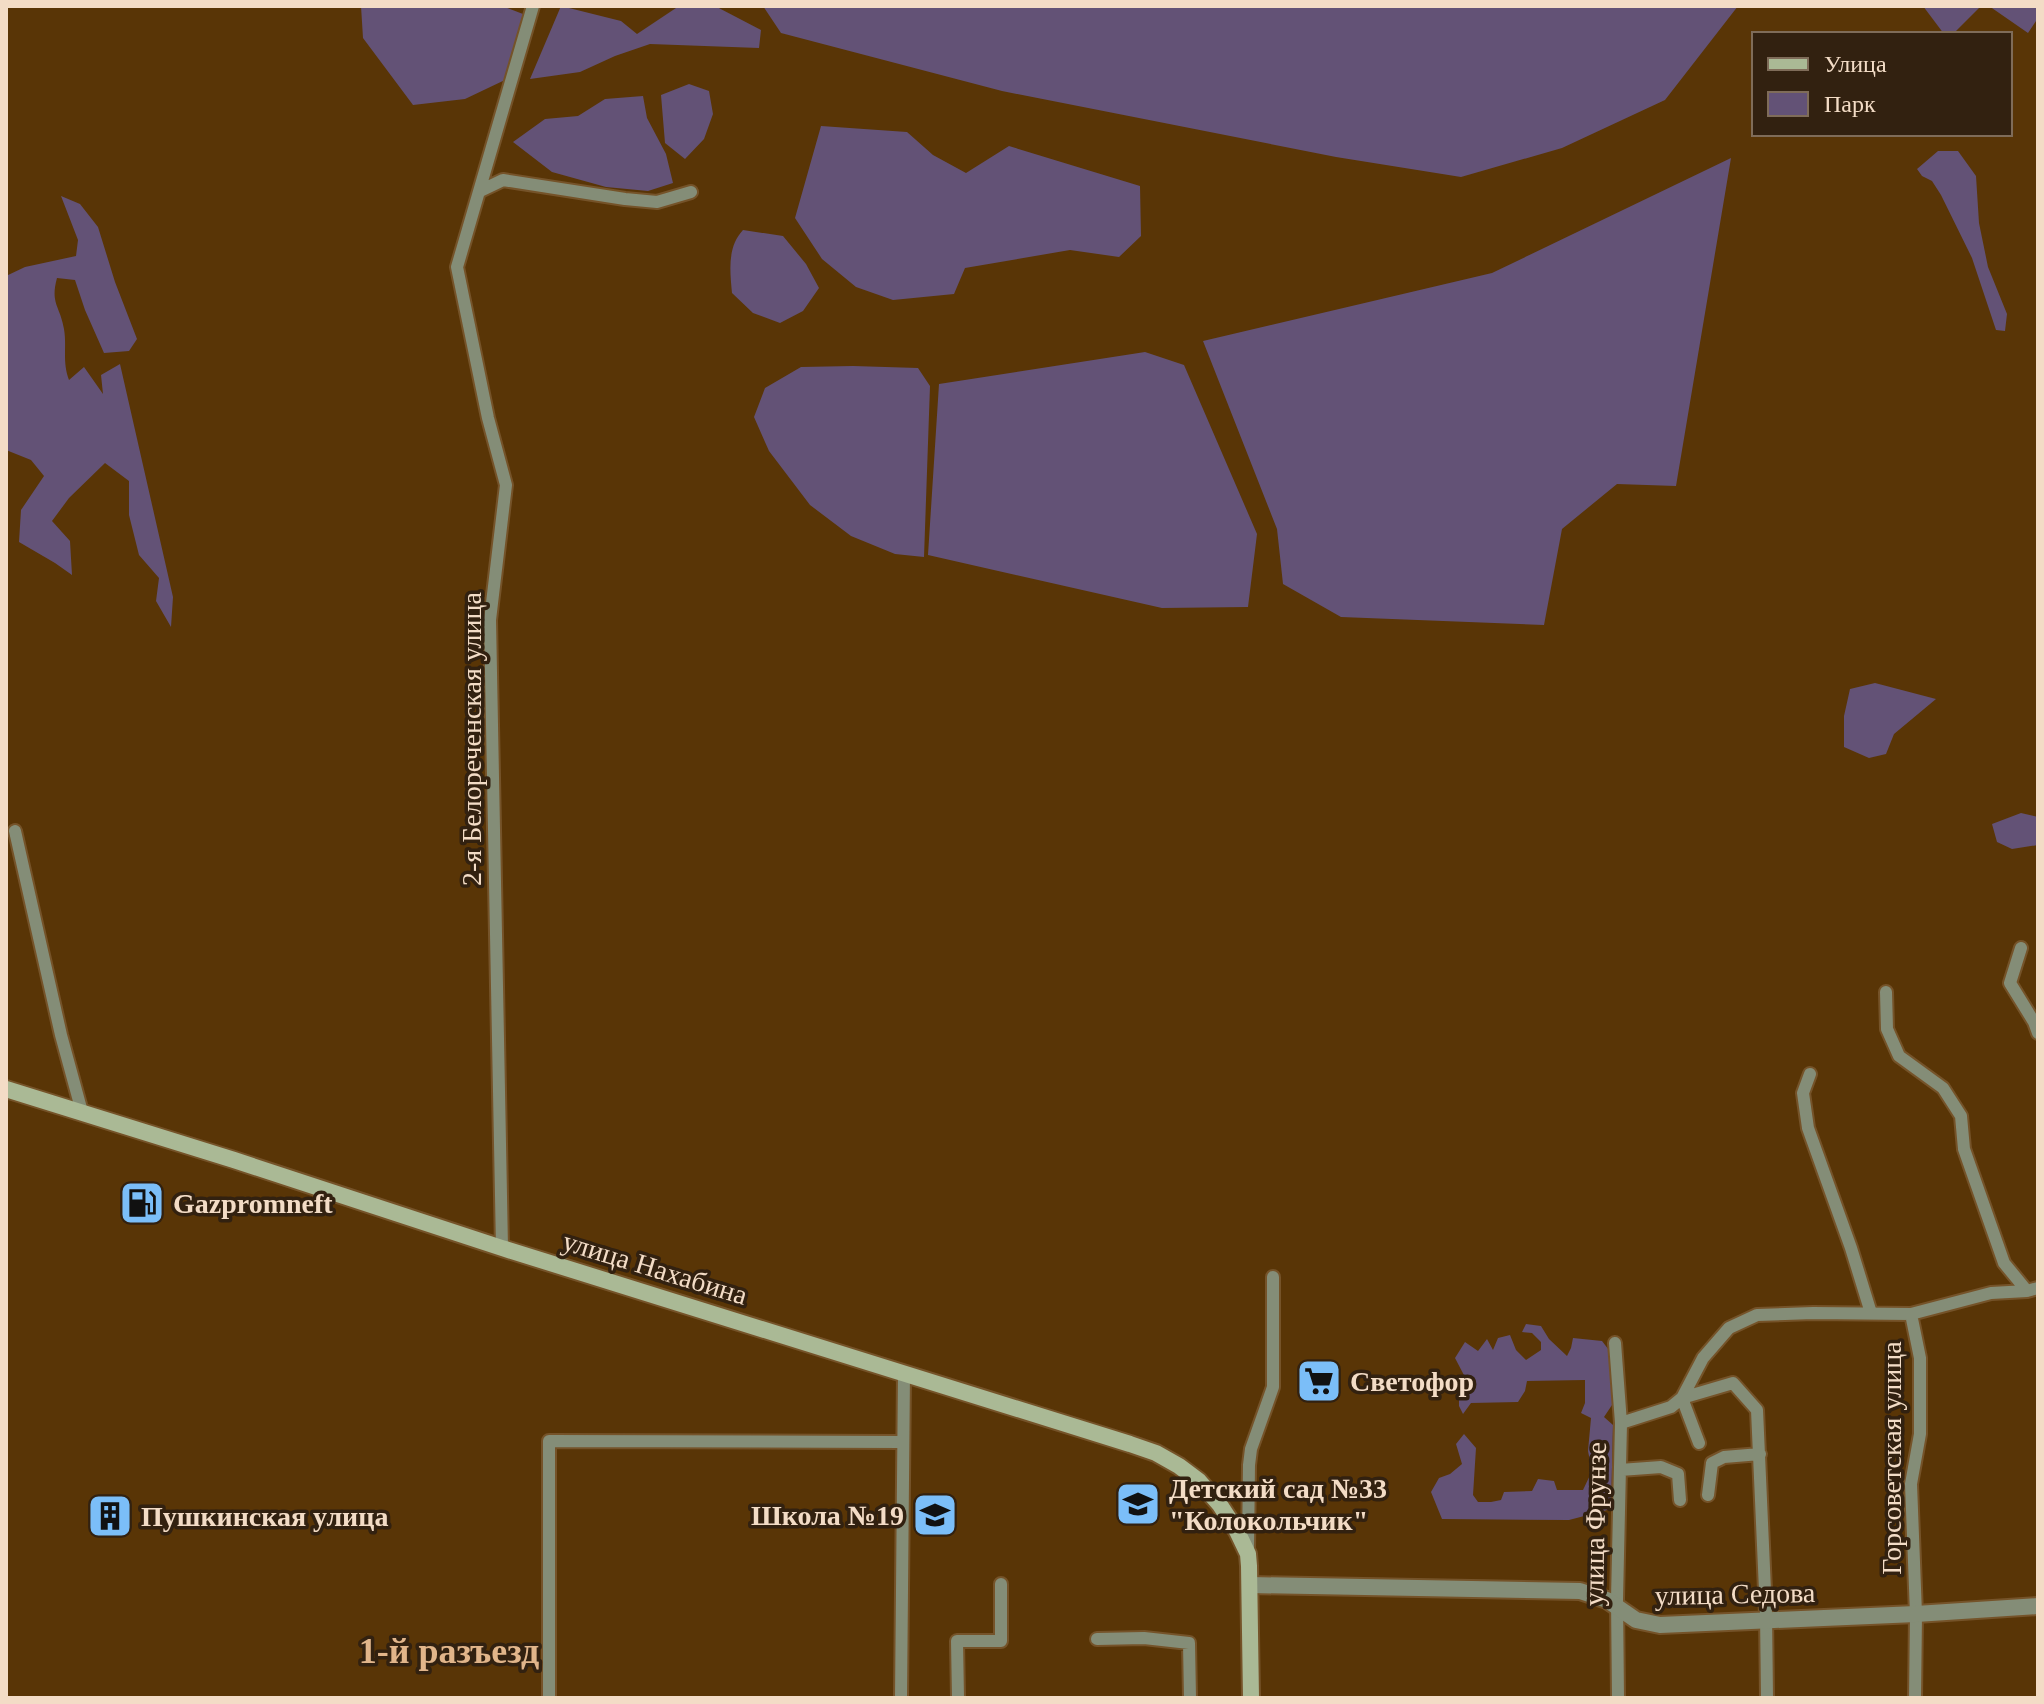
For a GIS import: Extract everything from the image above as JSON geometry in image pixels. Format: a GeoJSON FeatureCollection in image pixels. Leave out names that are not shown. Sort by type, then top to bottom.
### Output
{"type":"FeatureCollection","features":[{"type":"Feature","properties":{"kind":"main road","name":"улица Нахабина"},"geometry":{"type":"LineString","coordinates":[[6,1089],[1156,1453],[1179,1466],[1206,1489],[1229,1518],[1248,1554]]}},
{"type":"Feature","properties":{"kind":"main road"},"geometry":{"type":"LineString","coordinates":[[1248,1554],[1251,1698]]}},
{"type":"Feature","properties":{"kind":"street","name":"2-я Белореченская улица"},"geometry":{"type":"LineString","coordinates":[[502,1248],[490,620],[506,485],[488,418],[457,267],[533,6]]}},
{"type":"Feature","properties":{"kind":"street"},"geometry":{"type":"LineString","coordinates":[[480,191],[503,180],[657,202],[691,192]]}},
{"type":"Feature","properties":{"kind":"street"},"geometry":{"type":"LineString","coordinates":[[15,831],[61,1035],[82,1112]]}},
{"type":"Feature","properties":{"kind":"street"},"geometry":{"type":"LineString","coordinates":[[2021,948],[2010,983],[2038,1033]]}},
{"type":"Feature","properties":{"kind":"street"},"geometry":{"type":"LineString","coordinates":[[1886,992],[1887,1029],[1899,1056],[1943,1088],[1961,1116],[1964,1149],[2004,1263],[2032,1289]]}},
{"type":"Feature","properties":{"kind":"street","name":"Горсоветская улица"},"geometry":{"type":"LineString","coordinates":[[1810,1074],[1803,1093],[1808,1128],[1871,1313]]}},
{"type":"Feature","properties":{"kind":"street"},"geometry":{"type":"LineString","coordinates":[[1248,1554],[1251,1449],[1273,1387],[1273,1277]]}},
{"type":"Feature","properties":{"kind":"street"},"geometry":{"type":"LineString","coordinates":[[1699,1443],[1682,1398],[1703,1358],[1729,1328],[1757,1315],[1911,1314],[1991,1293],[2032,1289]]}},
{"type":"Feature","properties":{"kind":"street","name":"Горсоветская улица"},"geometry":{"type":"LineString","coordinates":[[1911,1314],[1920,1358],[1920,1434],[1911,1484],[1916,1614],[1915,1698]]}},
{"type":"Feature","properties":{"kind":"street"},"geometry":{"type":"LineString","coordinates":[[1615,1343],[1621,1423]]}},
{"type":"Feature","properties":{"kind":"street"},"geometry":{"type":"LineString","coordinates":[[901,1698],[904,1373]]}},
{"type":"Feature","properties":{"kind":"street","name":"улица Фрунзе"},"geometry":{"type":"LineString","coordinates":[[1618,1698],[1621,1423],[1671,1407],[1682,1398],[1733,1383],[1757,1410],[1760,1454]]}},
{"type":"Feature","properties":{"kind":"street"},"geometry":{"type":"LineString","coordinates":[[549,1698],[549,1441],[902,1442]]}},
{"type":"Feature","properties":{"kind":"street"},"geometry":{"type":"LineString","coordinates":[[1708,1495],[1712,1463],[1724,1457],[1760,1454],[1767,1698]]}},
{"type":"Feature","properties":{"kind":"street"},"geometry":{"type":"LineString","coordinates":[[1620,1470],[1661,1467],[1678,1474],[1680,1500]]}},
{"type":"Feature","properties":{"kind":"street"},"geometry":{"type":"LineString","coordinates":[[958,1698],[957,1641],[1001,1641],[1001,1584]]}},
{"type":"Feature","properties":{"kind":"street","name":"улица Седова"},"geometry":{"type":"LineString","coordinates":[[1250,1585],[1580,1591],[1607,1600],[1636,1620],[1660,1625],[2038,1606]]}},
{"type":"Feature","properties":{"kind":"street"},"geometry":{"type":"LineString","coordinates":[[1097,1639],[1144,1638],[1189,1643],[1190,1698]]}},
{"type":"Feature","properties":{"kind":"green space"},"geometry":{"type":"Polygon","coordinates":[[[361,6],[502,6],[523,14],[507,79],[465,99],[413,105],[363,38],[361,6]]]}},
{"type":"Feature","properties":{"kind":"green space"},"geometry":{"type":"Polygon","coordinates":[[[561,6],[621,21],[637,34],[679,6],[715,6],[761,30],[759,48],[650,44],[580,72],[530,79],[561,6]]]}},
{"type":"Feature","properties":{"kind":"green space"},"geometry":{"type":"Polygon","coordinates":[[[763,6],[1738,6],[1665,100],[1562,148],[1461,177],[1336,157],[1002,91],[781,33],[763,6]]]}},
{"type":"Feature","properties":{"kind":"green space"},"geometry":{"type":"Polygon","coordinates":[[[1923,6],[1981,6],[1955,32],[1942,32],[1923,6]]]}},
{"type":"Feature","properties":{"kind":"green space"},"geometry":{"type":"Polygon","coordinates":[[[1989,6],[2038,6],[2038,18],[2028,33],[1989,6]]]}},
{"type":"Feature","properties":{"kind":"green space"},"geometry":{"type":"Polygon","coordinates":[[[689,84],[709,91],[713,114],[704,139],[685,159],[665,143],[661,95],[689,84]]]}},
{"type":"Feature","properties":{"kind":"green space"},"geometry":{"type":"Polygon","coordinates":[[[643,96],[647,118],[666,154],[673,183],[648,191],[606,187],[552,172],[513,142],[545,119],[578,116],[605,99],[643,96]]]}},
{"type":"Feature","properties":{"kind":"green space"},"geometry":{"type":"Polygon","coordinates":[[[821,126],[907,132],[933,155],[966,173],[1009,146],[1140,186],[1141,236],[1119,257],[1070,250],[965,268],[954,294],[893,300],[856,287],[822,259],[795,218],[821,126]]]}},
{"type":"Feature","properties":{"kind":"green space"},"geometry":{"type":"Polygon","coordinates":[[[1938,151],[1958,151],[1976,176],[1979,223],[1988,267],[2007,314],[2005,331],[1996,330],[1972,258],[1941,195],[1932,181],[1917,169],[1938,151]]]}},
{"type":"Feature","properties":{"kind":"green space"},"geometry":{"type":"Polygon","coordinates":[[[1731,158],[1676,486],[1617,484],[1562,529],[1544,625],[1341,617],[1283,584],[1277,529],[1203,341],[1492,273],[1731,158]]]}},
{"type":"Feature","properties":{"kind":"green space"},"geometry":{"type":"Polygon","coordinates":[[[61,196],[80,204],[98,227],[137,339],[129,351],[104,353],[75,280],[57,278],[55,299],[64,329],[69,380],[84,367],[103,394],[101,375],[120,364],[173,597],[171,627],[156,601],[159,578],[139,555],[129,515],[129,481],[105,463],[69,498],[52,521],[70,541],[72,575],[19,542],[21,510],[44,476],[31,460],[6,450],[6,276],[25,267],[76,256],[78,240],[61,196]]]}},
{"type":"Feature","properties":{"kind":"green space"},"geometry":{"type":"Polygon","coordinates":[[[743,230],[783,236],[806,264],[819,288],[803,311],[780,323],[753,313],[732,293],[732,252],[743,230]]]}},
{"type":"Feature","properties":{"kind":"green space"},"geometry":{"type":"Polygon","coordinates":[[[1145,352],[1184,365],[1257,534],[1248,607],[1162,608],[928,555],[939,384],[1145,352]]]}},
{"type":"Feature","properties":{"kind":"green space"},"geometry":{"type":"Polygon","coordinates":[[[801,367],[918,368],[930,386],[924,557],[895,554],[851,536],[810,505],[769,451],[754,417],[765,388],[801,367]]]}},
{"type":"Feature","properties":{"kind":"green space"},"geometry":{"type":"Polygon","coordinates":[[[1875,683],[1936,699],[1894,734],[1886,754],[1869,758],[1844,747],[1844,716],[1850,689],[1875,683]]]}},
{"type":"Feature","properties":{"kind":"green space"},"geometry":{"type":"Polygon","coordinates":[[[2021,813],[2038,817],[2038,845],[2012,849],[1997,842],[1992,824],[2021,813]]]}},
{"type":"Feature","properties":{"kind":"green space"},"geometry":{"type":"Polygon","coordinates":[[[1526,1324],[1541,1326],[1549,1339],[1567,1356],[1573,1338],[1602,1341],[1612,1354],[1614,1402],[1604,1417],[1613,1425],[1611,1509],[1569,1520],[1442,1519],[1431,1492],[1439,1478],[1462,1464],[1456,1444],[1464,1434],[1476,1448],[1473,1495],[1478,1502],[1501,1500],[1504,1492],[1532,1491],[1538,1479],[1554,1481],[1557,1490],[1583,1490],[1592,1471],[1588,1451],[1591,1418],[1581,1413],[1585,1403],[1585,1380],[1527,1381],[1518,1402],[1471,1403],[1463,1414],[1459,1406],[1459,1395],[1470,1393],[1455,1358],[1465,1342],[1478,1351],[1487,1339],[1493,1350],[1498,1338],[1510,1335],[1516,1350],[1526,1360],[1541,1350],[1541,1342],[1532,1333],[1522,1332],[1526,1324]]]}},
{"type":"Feature","properties":{"kind":"place","name":"Gazpromneft"},"geometry":{"type":"Point","coordinates":[142,1203]}},
{"type":"Feature","properties":{"kind":"place","name":"Светофор"},"geometry":{"type":"Point","coordinates":[1319,1381]}},
{"type":"Feature","properties":{"kind":"place","name":"Детский сад №33 \"Колокольчик\""},"geometry":{"type":"Point","coordinates":[1138,1504]}},
{"type":"Feature","properties":{"kind":"place","name":"Школа №19"},"geometry":{"type":"Point","coordinates":[935,1515]}},
{"type":"Feature","properties":{"kind":"place","name":"Пушкинская улица"},"geometry":{"type":"Point","coordinates":[110,1516]}},
{"type":"Feature","properties":{"kind":"district","name":"1-й разъезд"},"geometry":{"type":"Point","coordinates":[449,1651]}}]}
